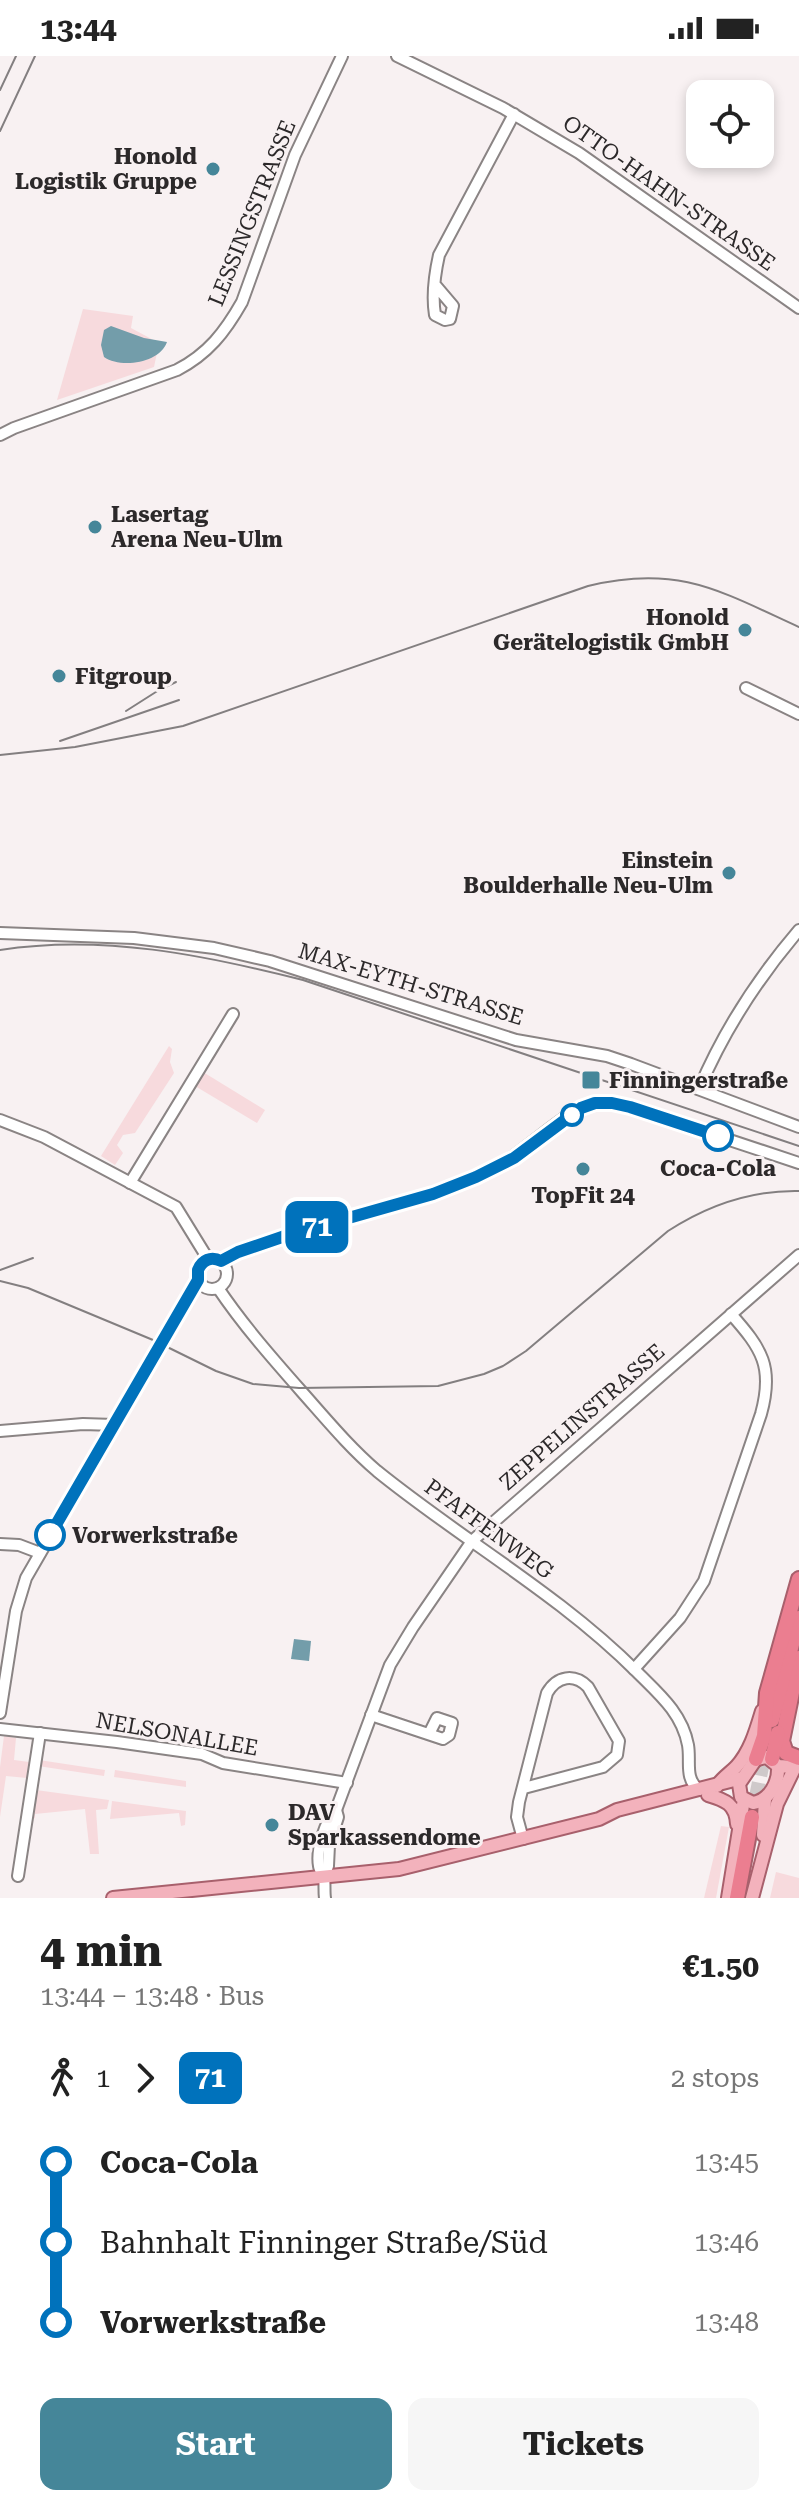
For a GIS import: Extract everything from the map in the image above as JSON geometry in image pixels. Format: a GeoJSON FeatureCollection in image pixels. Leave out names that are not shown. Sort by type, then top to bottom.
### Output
{"type":"FeatureCollection","features":[{"type":"Feature","properties":{"kind":"highway"},"geometry":{"type":"LineString","coordinates":[[756,1759],[764,1736],[767,1693],[799,1579]]}},
{"type":"Feature","properties":{"kind":"highway"},"geometry":{"type":"LineString","coordinates":[[769,1736],[799,1618]]}},
{"type":"Feature","properties":{"kind":"highway"},"geometry":{"type":"LineString","coordinates":[[798,1763],[783,1747],[787,1711],[799,1658]]}},
{"type":"Feature","properties":{"kind":"highway"},"geometry":{"type":"LineString","coordinates":[[776,1768],[776,1737],[787,1711]]}},
{"type":"Feature","properties":{"kind":"highway"},"geometry":{"type":"LineString","coordinates":[[737,1898],[752,1817]]}},
{"type":"Feature","properties":{"kind":"main road"},"geometry":{"type":"LineString","coordinates":[[708,1790],[735,1768],[750,1746],[767,1693]]}},
{"type":"Feature","properties":{"kind":"main road"},"geometry":{"type":"LineString","coordinates":[[728,1898],[742,1796],[739,1784],[756,1759],[762,1756],[776,1768]]}},
{"type":"Feature","properties":{"kind":"main road"},"geometry":{"type":"LineString","coordinates":[[776,1768],[798,1763]]}},
{"type":"Feature","properties":{"kind":"main road"},"geometry":{"type":"LineString","coordinates":[[752,1898],[780,1796],[798,1763]]}},
{"type":"Feature","properties":{"kind":"main road"},"geometry":{"type":"LineString","coordinates":[[762,1854],[765,1799],[776,1768]]}},
{"type":"Feature","properties":{"kind":"main road"},"geometry":{"type":"LineString","coordinates":[[113,1898],[399,1869],[599,1819],[617,1810],[708,1790],[742,1778]]}},
{"type":"Feature","properties":{"kind":"main road"},"geometry":{"type":"LineString","coordinates":[[708,1790],[730,1792],[753,1803],[765,1799]]}},
{"type":"Feature","properties":{"kind":"main road"},"geometry":{"type":"LineString","coordinates":[[708,1790],[732,1806],[738,1835]]}},
{"type":"Feature","properties":{"kind":"street","name":"LESSINGSTRASSE"},"geometry":{"type":"LineString","coordinates":[[0,435],[177,370],[213,346],[242,302],[295,155],[342,56]]}},
{"type":"Feature","properties":{"kind":"street","name":"OTTO-HAHN-STRASSE"},"geometry":{"type":"LineString","coordinates":[[397,56],[514,114],[579,153],[799,308]]}},
{"type":"Feature","properties":{"kind":"street"},"geometry":{"type":"LineString","coordinates":[[436,286],[439,255],[514,114]]}},
{"type":"Feature","properties":{"kind":"street"},"geometry":{"type":"LineString","coordinates":[[746,688],[799,714]]}},
{"type":"Feature","properties":{"kind":"street"},"geometry":{"type":"LineString","coordinates":[[699,1089],[734,1018],[799,930]]}},
{"type":"Feature","properties":{"kind":"street","name":"MAX-EYTH-STRASSE"},"geometry":{"type":"LineString","coordinates":[[0,933],[134,938],[214,948],[270,961],[516,1040],[607,1056],[799,1127]]}},
{"type":"Feature","properties":{"kind":"street"},"geometry":{"type":"LineString","coordinates":[[130,1183],[233,1014]]}},
{"type":"Feature","properties":{"kind":"street"},"geometry":{"type":"LineString","coordinates":[[205,1261],[223,1264],[238,1252],[451,1188],[514,1158],[581,1108],[608,1102],[799,1163]]}},
{"type":"Feature","properties":{"kind":"street"},"geometry":{"type":"LineString","coordinates":[[0,1120],[44,1137],[176,1207],[205,1261]]}},
{"type":"Feature","properties":{"kind":"street","name":"ZEPPELINSTRASSE"},"geometry":{"type":"LineString","coordinates":[[325,1898],[319,1849],[371,1715],[397,1652],[472,1541],[799,1255]]}},
{"type":"Feature","properties":{"kind":"street"},"geometry":{"type":"LineString","coordinates":[[0,1713],[3,1674],[18,1600],[26,1578],[177,1313],[199,1281],[198,1270],[205,1261]]}},
{"type":"Feature","properties":{"kind":"street"},"geometry":{"type":"LineString","coordinates":[[199,1281],[208,1288],[220,1287],[227,1278],[223,1264]]}},
{"type":"Feature","properties":{"kind":"street","name":"PFAFFENWEG"},"geometry":{"type":"LineString","coordinates":[[220,1287],[228,1293],[232,1306],[263,1349],[345,1441],[377,1471],[536,1587],[634,1669],[676,1713],[688,1746],[689,1776],[693,1785],[708,1790]]}},
{"type":"Feature","properties":{"kind":"street"},"geometry":{"type":"LineString","coordinates":[[634,1669],[680,1618],[704,1581],[761,1414],[767,1386],[765,1362],[756,1345],[731,1314]]}},
{"type":"Feature","properties":{"kind":"street"},"geometry":{"type":"LineString","coordinates":[[0,1431],[83,1424],[114,1425]]}},
{"type":"Feature","properties":{"kind":"street"},"geometry":{"type":"LineString","coordinates":[[83,1424],[95,1429],[102,1446]]}},
{"type":"Feature","properties":{"kind":"street"},"geometry":{"type":"LineString","coordinates":[[0,1544],[19,1545],[40,1553]]}},
{"type":"Feature","properties":{"kind":"street"},"geometry":{"type":"LineString","coordinates":[[523,1839],[517,1817],[524,1788],[550,1688],[567,1678],[582,1681],[619,1741],[617,1755],[603,1767],[524,1788]]}},
{"type":"Feature","properties":{"kind":"street"},"geometry":{"type":"LineString","coordinates":[[371,1715],[429,1734]]}},
{"type":"Feature","properties":{"kind":"street","name":"NELSONALLEE"},"geometry":{"type":"LineString","coordinates":[[0,1729],[202,1754],[223,1763],[347,1783]]}},
{"type":"Feature","properties":{"kind":"street"},"geometry":{"type":"LineString","coordinates":[[18,1876],[40,1733]]}},
{"type":"Feature","properties":{"kind":"shaded area"},"geometry":{"type":"Polygon","coordinates":[[[83,309],[133,316],[131,328],[159,343],[154,367],[57,400],[83,309]]]}},
{"type":"Feature","properties":{"kind":"shaded area"},"geometry":{"type":"Polygon","coordinates":[[[169,1046],[172,1049],[170,1062],[174,1073],[135,1133],[123,1135],[117,1145],[123,1153],[115,1165],[101,1156],[169,1046]]]}},
{"type":"Feature","properties":{"kind":"shaded area"},"geometry":{"type":"Polygon","coordinates":[[[203,1072],[265,1110],[257,1123],[195,1086],[203,1072]]]}},
{"type":"Feature","properties":{"kind":"shaded area"},"geometry":{"type":"Polygon","coordinates":[[[4,1736],[16,1738],[14,1760],[29,1762],[27,1778],[6,1776],[0,1817],[0,1767],[4,1736]]]}},
{"type":"Feature","properties":{"kind":"shaded area"},"geometry":{"type":"Polygon","coordinates":[[[39,1760],[105,1770],[104,1776],[38,1766],[39,1760]]]}},
{"type":"Feature","properties":{"kind":"shaded area"},"geometry":{"type":"Polygon","coordinates":[[[115,1770],[186,1781],[186,1787],[114,1777],[115,1770]]]}},
{"type":"Feature","properties":{"kind":"shaded area"},"geometry":{"type":"Polygon","coordinates":[[[36,1790],[109,1800],[107,1809],[96,1810],[99,1854],[90,1854],[85,1809],[35,1814],[32,1819],[36,1790]]]}},
{"type":"Feature","properties":{"kind":"shaded area"},"geometry":{"type":"Polygon","coordinates":[[[112,1801],[186,1811],[185,1825],[181,1826],[179,1813],[110,1819],[112,1801]]]}},
{"type":"Feature","properties":{"kind":"shaded area"},"geometry":{"type":"Polygon","coordinates":[[[721,1826],[729,1827],[716,1898],[704,1898],[721,1826]]]}},
{"type":"Feature","properties":{"kind":"shaded area"},"geometry":{"type":"Polygon","coordinates":[[[776,1872],[799,1878],[799,1898],[770,1898],[776,1872]]]}},
{"type":"Feature","properties":{"kind":"water"},"geometry":{"type":"Polygon","coordinates":[[[111,326],[144,338],[167,342],[157,355],[148,359],[130,363],[111,361],[104,357],[101,345],[104,330],[111,326]]]}},
{"type":"Feature","properties":{"kind":"water"},"geometry":{"type":"Polygon","coordinates":[[[294,1639],[311,1641],[309,1661],[291,1659],[294,1639]]]}},
{"type":"Feature","properties":{"kind":"tunnel"},"geometry":{"type":"LineString","coordinates":[[752,1817],[766,1747]]}},
{"type":"Feature","properties":{"kind":"railway"},"geometry":{"type":"LineString","coordinates":[[0,90],[16,56]]}},
{"type":"Feature","properties":{"kind":"railway"},"geometry":{"type":"LineString","coordinates":[[0,131],[35,56]]}},
{"type":"Feature","properties":{"kind":"railway"},"geometry":{"type":"LineString","coordinates":[[0,755],[75,747],[183,726],[588,586],[620,580],[648,578],[698,585],[799,627]]}},
{"type":"Feature","properties":{"kind":"railway"},"geometry":{"type":"LineString","coordinates":[[126,711],[176,682]]}},
{"type":"Feature","properties":{"kind":"railway"},"geometry":{"type":"LineString","coordinates":[[60,741],[179,700]]}},
{"type":"Feature","properties":{"kind":"railway"},"geometry":{"type":"LineString","coordinates":[[0,950],[76,944],[115,946],[191,955],[303,980],[799,1146]]}},
{"type":"Feature","properties":{"kind":"railway"},"geometry":{"type":"LineString","coordinates":[[0,1281],[28,1288],[153,1340],[216,1371],[253,1384],[299,1388],[438,1386],[484,1374],[526,1351],[668,1231],[683,1222],[747,1196],[799,1191]]}},
{"type":"Feature","properties":{"kind":"railway"},"geometry":{"type":"LineString","coordinates":[[0,1270],[33,1258]]}},
{"type":"Feature","properties":{"kind":"bus line","name":"71"},"geometry":{"type":"LineString","coordinates":[[50,1535],[198,1280],[200,1264],[205,1260],[221,1261],[285,1236],[451,1188],[514,1158],[581,1108],[595,1103],[630,1107],[718,1136]]}},
{"type":"Feature","properties":{"kind":"place","name":"Honold Logistik Gruppe"},"geometry":{"type":"Point","coordinates":[213,169]}},
{"type":"Feature","properties":{"kind":"place","name":"Lasertag Arena Neu-Ulm"},"geometry":{"type":"Point","coordinates":[95,527]}},
{"type":"Feature","properties":{"kind":"place","name":"Honold Gerätelogistik GmbH"},"geometry":{"type":"Point","coordinates":[745,630]}},
{"type":"Feature","properties":{"kind":"place","name":"Fitgroup"},"geometry":{"type":"Point","coordinates":[59,676]}},
{"type":"Feature","properties":{"kind":"place","name":"Einstein Boulderhalle Neu-Ulm"},"geometry":{"type":"Point","coordinates":[729,873]}},
{"type":"Feature","properties":{"kind":"place","name":"Finningerstraße"},"geometry":{"type":"Point","coordinates":[591,1080]}},
{"type":"Feature","properties":{"kind":"place","name":"Coca-Cola"},"geometry":{"type":"Point","coordinates":[718,1136]}},
{"type":"Feature","properties":{"kind":"place","name":"TopFit 24"},"geometry":{"type":"Point","coordinates":[583,1169]}},
{"type":"Feature","properties":{"kind":"place","name":"Vorwerkstraße"},"geometry":{"type":"Point","coordinates":[50,1535]}},
{"type":"Feature","properties":{"kind":"place","name":"DAV Sparkassendome"},"geometry":{"type":"Point","coordinates":[272,1825]}}]}
